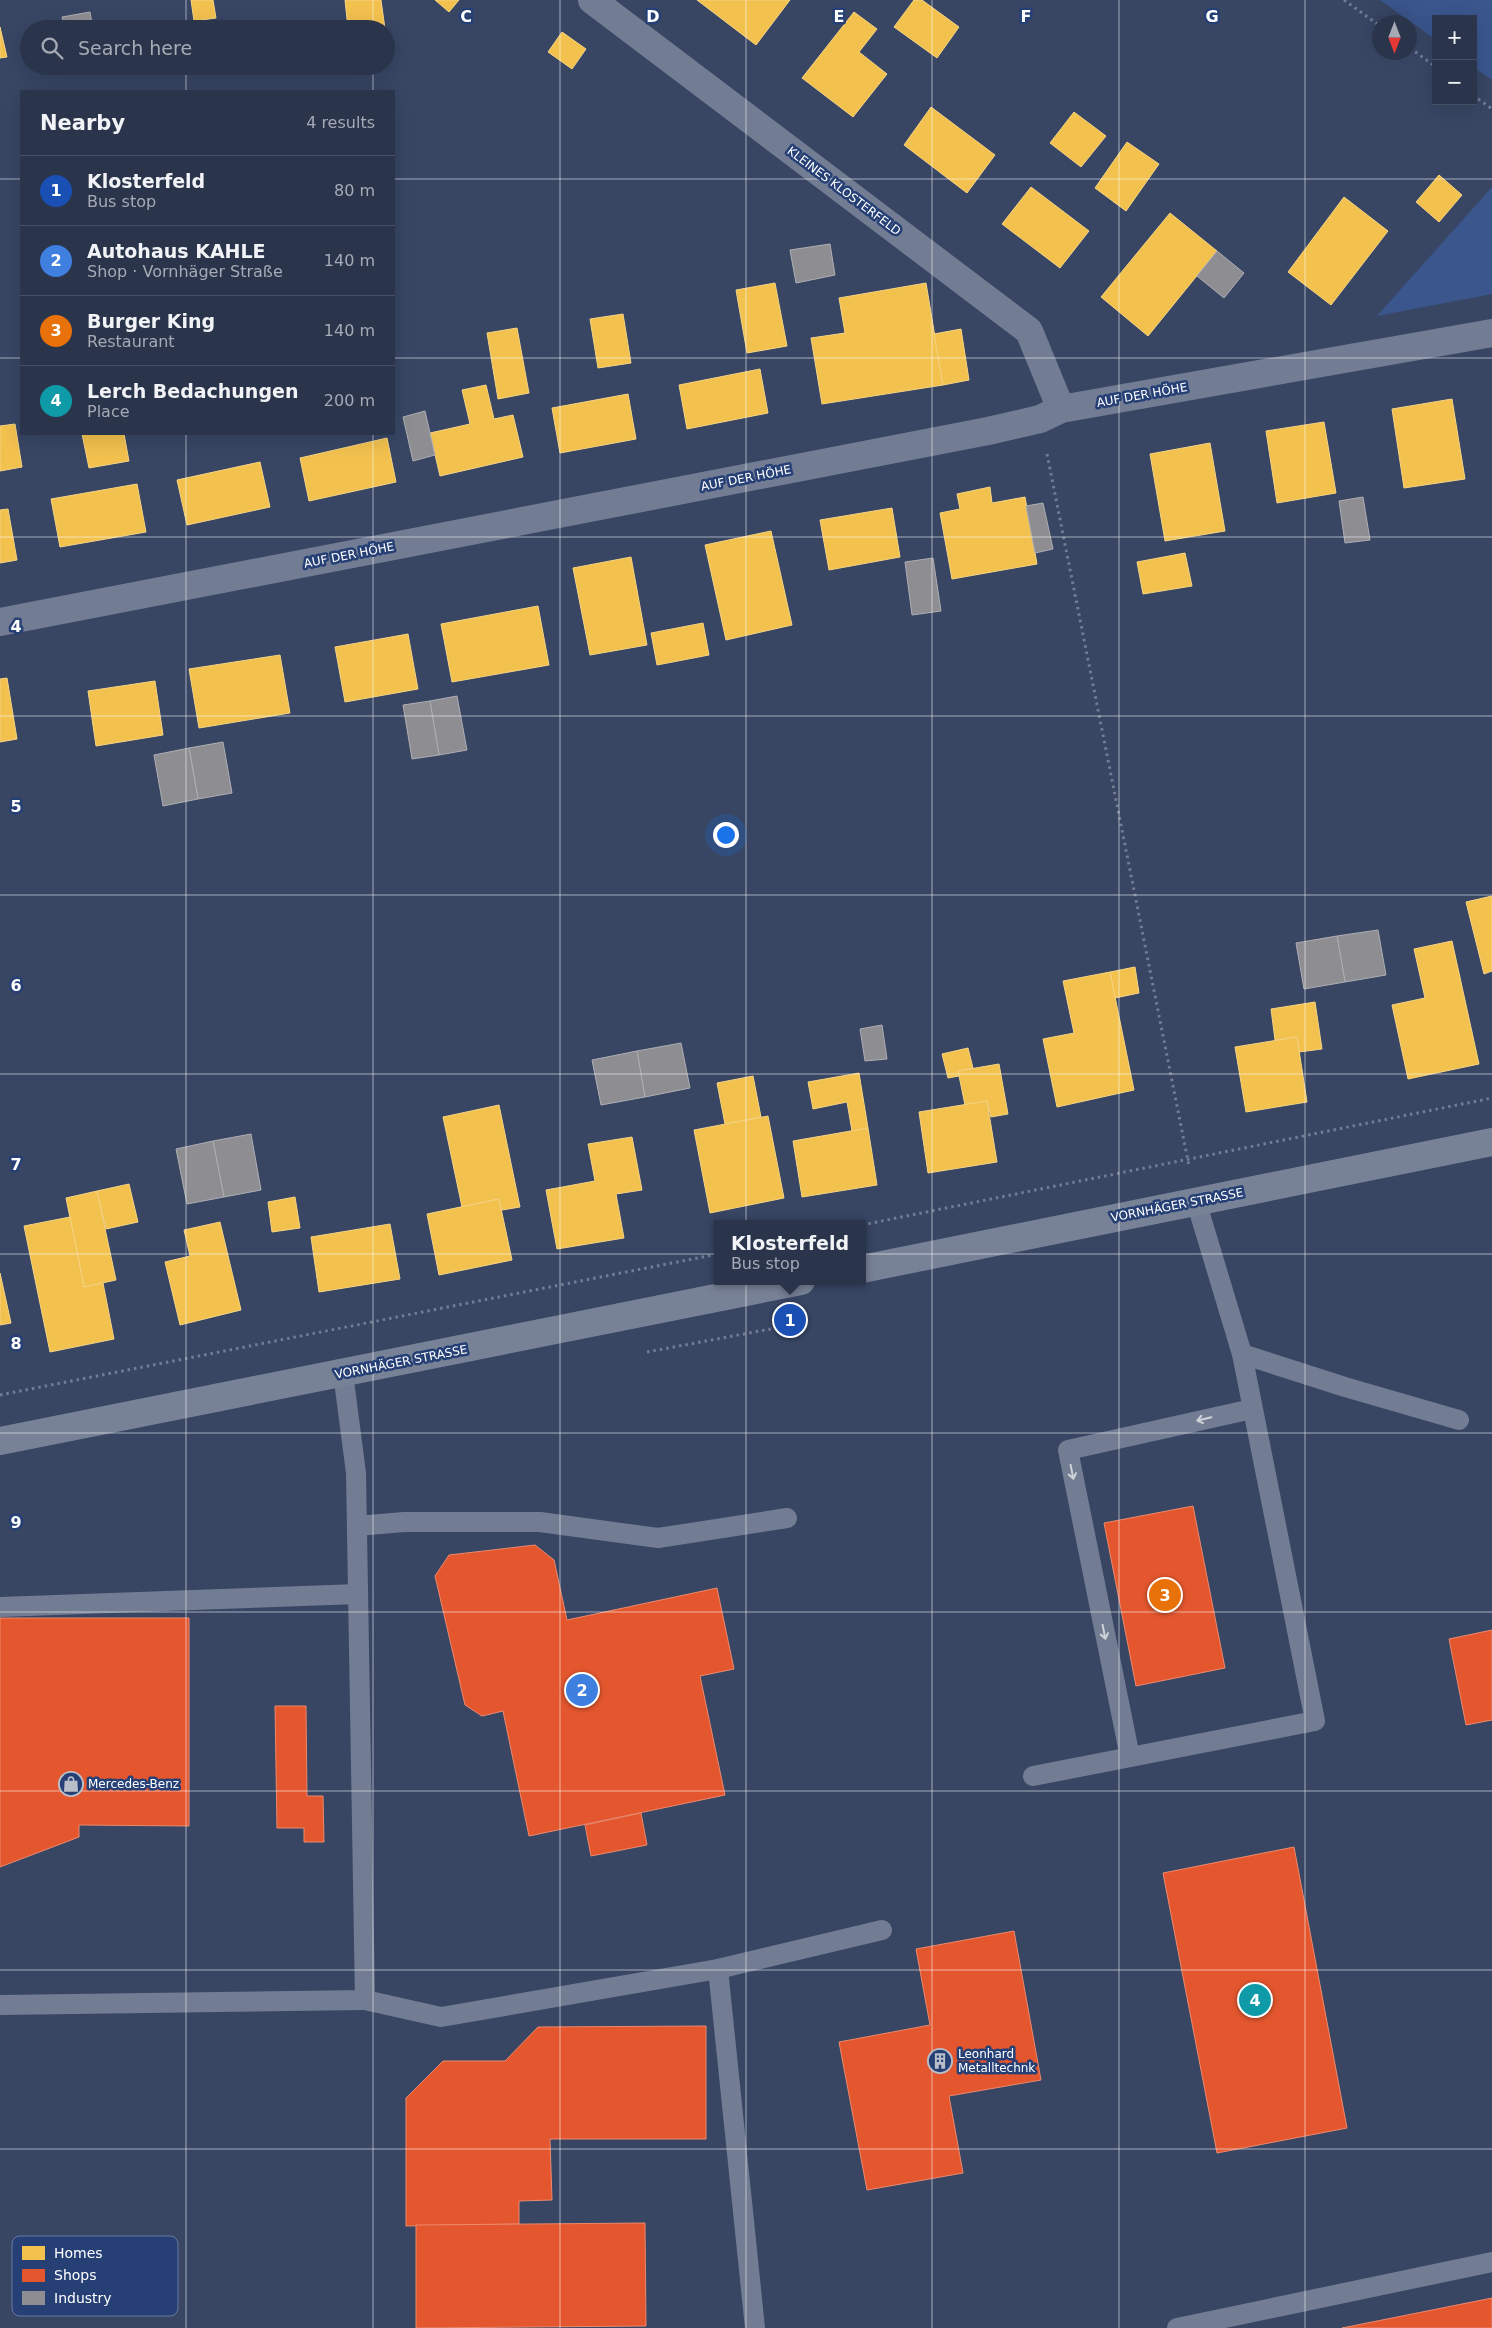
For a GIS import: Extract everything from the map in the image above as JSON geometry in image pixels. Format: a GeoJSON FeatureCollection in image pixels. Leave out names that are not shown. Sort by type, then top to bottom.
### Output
{"type":"FeatureCollection","features":[{"type":"Feature","properties":{"kind":"main road","name":"VORNHÄGER STRASSE"},"geometry":{"type":"LineString","coordinates":[[866,1268],[1492,1142]]}},
{"type":"Feature","properties":{"kind":"main road","name":"VORNHÄGER STRASSE"},"geometry":{"type":"LineString","coordinates":[[0,1441],[781,1285]]}},
{"type":"Feature","properties":{"kind":"street","name":"KLEINES KLOSTERFELD"},"geometry":{"type":"LineString","coordinates":[[592,0],[1029,331],[1050,414]]}},
{"type":"Feature","properties":{"kind":"street","name":"AUF DER HÖHE"},"geometry":{"type":"LineString","coordinates":[[0,622],[988,431],[1050,414],[1492,333]]}},
{"type":"Feature","properties":{"kind":"lane"},"geometry":{"type":"LineString","coordinates":[[1033,1776],[1315,1721],[1288,1577],[1242,1354],[1196,1201]]}},
{"type":"Feature","properties":{"kind":"lane"},"geometry":{"type":"LineString","coordinates":[[1242,1354],[1345,1387],[1460,1420]]}},
{"type":"Feature","properties":{"kind":"lane"},"geometry":{"type":"LineString","coordinates":[[343,1373],[356,1473],[365,2000]]}},
{"type":"Feature","properties":{"kind":"lane"},"geometry":{"type":"LineString","coordinates":[[1130,1757],[1068,1450],[1252,1409]]}},
{"type":"Feature","properties":{"kind":"lane"},"geometry":{"type":"LineString","coordinates":[[357,1526],[404,1522],[540,1522],[658,1538],[787,1518]]}},
{"type":"Feature","properties":{"kind":"lane"},"geometry":{"type":"LineString","coordinates":[[0,1606],[358,1594]]}},
{"type":"Feature","properties":{"kind":"lane"},"geometry":{"type":"LineString","coordinates":[[0,2005],[365,2000],[441,2017],[718,1969],[882,1930]]}},
{"type":"Feature","properties":{"kind":"lane"},"geometry":{"type":"LineString","coordinates":[[718,1969],[755,2328]]}},
{"type":"Feature","properties":{"kind":"lane"},"geometry":{"type":"LineString","coordinates":[[1177,2328],[1492,2262]]}},
{"type":"Feature","properties":{"kind":"path"},"geometry":{"type":"LineString","coordinates":[[1344,0],[1372,20]]}},
{"type":"Feature","properties":{"kind":"path"},"geometry":{"type":"LineString","coordinates":[[1417,53],[1432,64]]}},
{"type":"Feature","properties":{"kind":"path"},"geometry":{"type":"LineString","coordinates":[[1477,98],[1492,109]]}},
{"type":"Feature","properties":{"kind":"path"},"geometry":{"type":"LineString","coordinates":[[1050,414],[1196,1201]]}},
{"type":"Feature","properties":{"kind":"path"},"geometry":{"type":"LineString","coordinates":[[866,1224],[1492,1098]]}},
{"type":"Feature","properties":{"kind":"path"},"geometry":{"type":"LineString","coordinates":[[0,1395],[714,1255]]}},
{"type":"Feature","properties":{"kind":"shaded area"},"geometry":{"type":"Polygon","coordinates":[[[1380,0],[1492,0],[1492,80],[1477,70],[1477,15],[1432,15],[1432,37],[1417,26],[1417,15],[1401,15],[1380,0]]]}},
{"type":"Feature","properties":{"kind":"shaded area"},"geometry":{"type":"Polygon","coordinates":[[[1492,187],[1492,294],[1377,316],[1492,187]]]}},
{"type":"Feature","properties":{"kind":"building: Homes"},"geometry":{"type":"Polygon","coordinates":[[[191,0],[213,0],[216,18],[194,20],[191,0]]]}},
{"type":"Feature","properties":{"kind":"building: Homes"},"geometry":{"type":"Polygon","coordinates":[[[345,0],[381,0],[384,20],[347,20],[345,0]]]}},
{"type":"Feature","properties":{"kind":"building: Homes"},"geometry":{"type":"Polygon","coordinates":[[[435,0],[459,0],[449,12],[435,0]]]}},
{"type":"Feature","properties":{"kind":"building: Homes"},"geometry":{"type":"Polygon","coordinates":[[[697,0],[790,0],[756,45],[697,0]]]}},
{"type":"Feature","properties":{"kind":"building: Homes"},"geometry":{"type":"Polygon","coordinates":[[[914,0],[922,0],[959,27],[937,58],[894,27],[914,0]]]}},
{"type":"Feature","properties":{"kind":"building: Homes"},"geometry":{"type":"Polygon","coordinates":[[[854,12],[877,29],[859,52],[887,74],[853,117],[802,78],[854,12]]]}},
{"type":"Feature","properties":{"kind":"building: Homes"},"geometry":{"type":"Polygon","coordinates":[[[0,27],[7,57],[0,58],[0,27]]]}},
{"type":"Feature","properties":{"kind":"building: Homes"},"geometry":{"type":"Polygon","coordinates":[[[562,32],[586,49],[572,69],[548,52],[562,32]]]}},
{"type":"Feature","properties":{"kind":"building: Homes"},"geometry":{"type":"Polygon","coordinates":[[[931,107],[995,155],[967,193],[904,145],[931,107]]]}},
{"type":"Feature","properties":{"kind":"building: Homes"},"geometry":{"type":"Polygon","coordinates":[[[1074,112],[1106,136],[1081,167],[1050,143],[1074,112]]]}},
{"type":"Feature","properties":{"kind":"building: Homes"},"geometry":{"type":"Polygon","coordinates":[[[1127,142],[1159,164],[1126,211],[1095,188],[1127,142]]]}},
{"type":"Feature","properties":{"kind":"building: Homes"},"geometry":{"type":"Polygon","coordinates":[[[1439,175],[1462,195],[1439,222],[1416,202],[1439,175]]]}},
{"type":"Feature","properties":{"kind":"building: Homes"},"geometry":{"type":"Polygon","coordinates":[[[1031,187],[1089,231],[1060,268],[1002,224],[1031,187]]]}},
{"type":"Feature","properties":{"kind":"building: Homes"},"geometry":{"type":"Polygon","coordinates":[[[1344,197],[1388,231],[1331,305],[1288,272],[1344,197]]]}},
{"type":"Feature","properties":{"kind":"building: Homes"},"geometry":{"type":"Polygon","coordinates":[[[1170,213],[1217,251],[1148,336],[1101,297],[1170,213]]]}},
{"type":"Feature","properties":{"kind":"building: Homes"},"geometry":{"type":"Polygon","coordinates":[[[775,283],[787,346],[747,353],[736,290],[775,283]]]}},
{"type":"Feature","properties":{"kind":"building: Homes"},"geometry":{"type":"Polygon","coordinates":[[[926,283],[943,385],[822,404],[811,338],[845,333],[839,298],[926,283]]]}},
{"type":"Feature","properties":{"kind":"building: Homes"},"geometry":{"type":"Polygon","coordinates":[[[623,314],[631,363],[598,368],[590,319],[623,314]]]}},
{"type":"Feature","properties":{"kind":"building: Homes"},"geometry":{"type":"Polygon","coordinates":[[[517,328],[529,393],[498,399],[487,333],[517,328]]]}},
{"type":"Feature","properties":{"kind":"building: Homes"},"geometry":{"type":"Polygon","coordinates":[[[961,329],[969,380],[943,385],[934,334],[961,329]]]}},
{"type":"Feature","properties":{"kind":"building: Homes"},"geometry":{"type":"Polygon","coordinates":[[[760,369],[768,413],[687,429],[679,385],[760,369]]]}},
{"type":"Feature","properties":{"kind":"building: Homes"},"geometry":{"type":"Polygon","coordinates":[[[486,385],[494,419],[513,415],[523,457],[440,476],[430,433],[470,424],[462,390],[486,385]]]}},
{"type":"Feature","properties":{"kind":"building: Homes"},"geometry":{"type":"Polygon","coordinates":[[[628,394],[636,439],[560,453],[552,408],[628,394]]]}},
{"type":"Feature","properties":{"kind":"building: Homes"},"geometry":{"type":"Polygon","coordinates":[[[1452,399],[1465,479],[1404,488],[1392,409],[1452,399]]]}},
{"type":"Feature","properties":{"kind":"building: Homes"},"geometry":{"type":"Polygon","coordinates":[[[1324,422],[1336,493],[1277,503],[1266,431],[1324,422]]]}},
{"type":"Feature","properties":{"kind":"building: Homes"},"geometry":{"type":"Polygon","coordinates":[[[15,424],[22,467],[0,471],[0,426],[15,424]]]}},
{"type":"Feature","properties":{"kind":"building: Homes"},"geometry":{"type":"Polygon","coordinates":[[[82,435],[124,435],[129,461],[89,468],[82,435]]]}},
{"type":"Feature","properties":{"kind":"building: Homes"},"geometry":{"type":"Polygon","coordinates":[[[387,438],[396,482],[309,501],[300,458],[387,438]]]}},
{"type":"Feature","properties":{"kind":"building: Homes"},"geometry":{"type":"Polygon","coordinates":[[[1210,443],[1225,531],[1165,541],[1150,454],[1210,443]]]}},
{"type":"Feature","properties":{"kind":"building: Homes"},"geometry":{"type":"Polygon","coordinates":[[[260,462],[270,507],[187,525],[177,480],[260,462]]]}},
{"type":"Feature","properties":{"kind":"building: Homes"},"geometry":{"type":"Polygon","coordinates":[[[137,484],[146,532],[60,547],[51,499],[137,484]]]}},
{"type":"Feature","properties":{"kind":"building: Homes"},"geometry":{"type":"Polygon","coordinates":[[[990,487],[992,503],[1025,497],[1037,564],[952,579],[940,513],[960,509],[957,494],[990,487]]]}},
{"type":"Feature","properties":{"kind":"building: Homes"},"geometry":{"type":"Polygon","coordinates":[[[892,508],[900,557],[829,570],[820,520],[892,508]]]}},
{"type":"Feature","properties":{"kind":"building: Homes"},"geometry":{"type":"Polygon","coordinates":[[[8,509],[17,560],[0,563],[0,510],[8,509]]]}},
{"type":"Feature","properties":{"kind":"building: Homes"},"geometry":{"type":"Polygon","coordinates":[[[771,531],[792,625],[726,640],[705,545],[771,531]]]}},
{"type":"Feature","properties":{"kind":"building: Homes"},"geometry":{"type":"Polygon","coordinates":[[[1185,553],[1192,586],[1143,594],[1137,562],[1185,553]]]}},
{"type":"Feature","properties":{"kind":"building: Homes"},"geometry":{"type":"Polygon","coordinates":[[[631,557],[647,645],[590,655],[573,568],[631,557]]]}},
{"type":"Feature","properties":{"kind":"building: Homes"},"geometry":{"type":"Polygon","coordinates":[[[538,606],[549,665],[452,682],[441,624],[538,606]]]}},
{"type":"Feature","properties":{"kind":"building: Homes"},"geometry":{"type":"Polygon","coordinates":[[[703,623],[709,655],[657,665],[651,633],[703,623]]]}},
{"type":"Feature","properties":{"kind":"building: Homes"},"geometry":{"type":"Polygon","coordinates":[[[408,634],[418,689],[345,702],[335,647],[408,634]]]}},
{"type":"Feature","properties":{"kind":"building: Homes"},"geometry":{"type":"Polygon","coordinates":[[[280,655],[290,713],[199,728],[189,669],[280,655]]]}},
{"type":"Feature","properties":{"kind":"building: Homes"},"geometry":{"type":"Polygon","coordinates":[[[7,678],[17,739],[0,742],[0,679],[7,678]]]}},
{"type":"Feature","properties":{"kind":"building: Homes"},"geometry":{"type":"Polygon","coordinates":[[[155,681],[163,735],[96,746],[88,691],[155,681]]]}},
{"type":"Feature","properties":{"kind":"building: Homes"},"geometry":{"type":"Polygon","coordinates":[[[1492,896],[1492,971],[1484,974],[1466,902],[1492,896]]]}},
{"type":"Feature","properties":{"kind":"building: Homes"},"geometry":{"type":"Polygon","coordinates":[[[1452,941],[1479,1064],[1408,1079],[1392,1005],[1425,998],[1414,949],[1452,941]]]}},
{"type":"Feature","properties":{"kind":"building: Homes"},"geometry":{"type":"Polygon","coordinates":[[[1135,967],[1139,993],[1115,998],[1110,972],[1135,967]]]}},
{"type":"Feature","properties":{"kind":"building: Homes"},"geometry":{"type":"Polygon","coordinates":[[[1110,972],[1134,1090],[1057,1107],[1043,1039],[1074,1033],[1063,981],[1110,972]]]}},
{"type":"Feature","properties":{"kind":"building: Homes"},"geometry":{"type":"Polygon","coordinates":[[[1315,1002],[1322,1049],[1299,1052],[1297,1037],[1275,1040],[1271,1009],[1315,1002]]]}},
{"type":"Feature","properties":{"kind":"building: Homes"},"geometry":{"type":"Polygon","coordinates":[[[1297,1037],[1307,1102],[1246,1112],[1235,1047],[1297,1037]]]}},
{"type":"Feature","properties":{"kind":"building: Homes"},"geometry":{"type":"Polygon","coordinates":[[[968,1048],[973,1068],[958,1071],[959,1076],[948,1078],[942,1054],[968,1048]]]}},
{"type":"Feature","properties":{"kind":"building: Homes"},"geometry":{"type":"Polygon","coordinates":[[[999,1064],[1008,1114],[991,1117],[987,1101],[965,1105],[958,1071],[999,1064]]]}},
{"type":"Feature","properties":{"kind":"building: Homes"},"geometry":{"type":"Polygon","coordinates":[[[859,1073],[868,1128],[852,1131],[847,1102],[813,1109],[808,1082],[859,1073]]]}},
{"type":"Feature","properties":{"kind":"building: Homes"},"geometry":{"type":"Polygon","coordinates":[[[753,1076],[761,1117],[725,1124],[717,1083],[753,1076]]]}},
{"type":"Feature","properties":{"kind":"building: Homes"},"geometry":{"type":"Polygon","coordinates":[[[987,1101],[997,1162],[928,1173],[919,1112],[987,1101]]]}},
{"type":"Feature","properties":{"kind":"building: Homes"},"geometry":{"type":"Polygon","coordinates":[[[499,1105],[520,1207],[502,1210],[499,1199],[462,1207],[443,1117],[499,1105]]]}},
{"type":"Feature","properties":{"kind":"building: Homes"},"geometry":{"type":"Polygon","coordinates":[[[768,1116],[784,1198],[710,1213],[694,1130],[768,1116]]]}},
{"type":"Feature","properties":{"kind":"building: Homes"},"geometry":{"type":"Polygon","coordinates":[[[868,1128],[877,1185],[802,1197],[793,1141],[868,1128]]]}},
{"type":"Feature","properties":{"kind":"building: Homes"},"geometry":{"type":"Polygon","coordinates":[[[632,1137],[642,1190],[616,1194],[624,1238],[557,1249],[546,1190],[595,1181],[588,1144],[632,1137]]]}},
{"type":"Feature","properties":{"kind":"building: Homes"},"geometry":{"type":"Polygon","coordinates":[[[129,1184],[138,1222],[106,1229],[97,1191],[129,1184]]]}},
{"type":"Feature","properties":{"kind":"building: Homes"},"geometry":{"type":"Polygon","coordinates":[[[97,1191],[116,1280],[84,1287],[66,1198],[97,1191]]]}},
{"type":"Feature","properties":{"kind":"building: Homes"},"geometry":{"type":"Polygon","coordinates":[[[295,1197],[300,1228],[272,1232],[268,1202],[295,1197]]]}},
{"type":"Feature","properties":{"kind":"building: Homes"},"geometry":{"type":"Polygon","coordinates":[[[499,1199],[512,1260],[439,1275],[427,1214],[499,1199]]]}},
{"type":"Feature","properties":{"kind":"building: Homes"},"geometry":{"type":"Polygon","coordinates":[[[70,1217],[84,1287],[103,1283],[114,1339],[50,1352],[24,1226],[70,1217]]]}},
{"type":"Feature","properties":{"kind":"building: Homes"},"geometry":{"type":"Polygon","coordinates":[[[220,1222],[241,1310],[180,1325],[165,1262],[190,1256],[184,1230],[220,1222]]]}},
{"type":"Feature","properties":{"kind":"building: Homes"},"geometry":{"type":"Polygon","coordinates":[[[390,1224],[400,1279],[319,1292],[311,1237],[390,1224]]]}},
{"type":"Feature","properties":{"kind":"building: Homes"},"geometry":{"type":"Polygon","coordinates":[[[0,1273],[11,1323],[0,1325],[0,1273]]]}},
{"type":"Feature","properties":{"kind":"building: Shops"},"geometry":{"type":"Polygon","coordinates":[[[1193,1506],[1225,1668],[1136,1686],[1104,1523],[1193,1506]]]}},
{"type":"Feature","properties":{"kind":"building: Shops"},"geometry":{"type":"Polygon","coordinates":[[[535,1545],[554,1560],[567,1620],[717,1588],[734,1669],[700,1676],[725,1795],[529,1836],[503,1711],[482,1716],[465,1705],[435,1576],[449,1555],[535,1545]]]}},
{"type":"Feature","properties":{"kind":"building: Shops"},"geometry":{"type":"Polygon","coordinates":[[[0,1618],[189,1618],[189,1826],[79,1825],[79,1837],[0,1867],[0,1618]]]}},
{"type":"Feature","properties":{"kind":"building: Shops"},"geometry":{"type":"Polygon","coordinates":[[[1492,1630],[1492,1720],[1466,1725],[1449,1639],[1492,1630]]]}},
{"type":"Feature","properties":{"kind":"building: Shops"},"geometry":{"type":"Polygon","coordinates":[[[275,1706],[306,1706],[307,1796],[323,1796],[324,1842],[304,1842],[304,1828],[277,1828],[275,1706]]]}},
{"type":"Feature","properties":{"kind":"building: Shops"},"geometry":{"type":"Polygon","coordinates":[[[641,1813],[647,1845],[591,1856],[585,1825],[641,1813]]]}},
{"type":"Feature","properties":{"kind":"building: Shops"},"geometry":{"type":"Polygon","coordinates":[[[1294,1847],[1347,2128],[1217,2153],[1163,1873],[1294,1847]]]}},
{"type":"Feature","properties":{"kind":"building: Shops","name":"Leonhard Metalltechnk"},"geometry":{"type":"Polygon","coordinates":[[[1014,1931],[1041,2080],[949,2096],[963,2173],[867,2190],[839,2042],[930,2025],[916,1949],[1014,1931]]]}},
{"type":"Feature","properties":{"kind":"building: Shops"},"geometry":{"type":"Polygon","coordinates":[[[706,2026],[706,2139],[550,2139],[552,2200],[519,2201],[519,2224],[406,2226],[406,2098],[443,2061],[505,2061],[538,2027],[706,2026]]]}},
{"type":"Feature","properties":{"kind":"building: Shops"},"geometry":{"type":"Polygon","coordinates":[[[645,2223],[646,2326],[416,2328],[416,2225],[645,2223]]]}},
{"type":"Feature","properties":{"kind":"building: Shops"},"geometry":{"type":"Polygon","coordinates":[[[1492,2298],[1492,2328],[1342,2328],[1492,2298]]]}},
{"type":"Feature","properties":{"kind":"building: Industry"},"geometry":{"type":"Polygon","coordinates":[[[90,12],[91,20],[63,20],[62,17],[90,12]]]}},
{"type":"Feature","properties":{"kind":"building: Industry"},"geometry":{"type":"Polygon","coordinates":[[[830,244],[835,275],[796,283],[790,250],[830,244]]]}},
{"type":"Feature","properties":{"kind":"building: Industry"},"geometry":{"type":"Polygon","coordinates":[[[1217,251],[1244,273],[1224,298],[1197,276],[1217,251]]]}},
{"type":"Feature","properties":{"kind":"building: Industry"},"geometry":{"type":"Polygon","coordinates":[[[425,411],[435,455],[413,461],[403,417],[425,411]]]}},
{"type":"Feature","properties":{"kind":"building: Industry"},"geometry":{"type":"Polygon","coordinates":[[[1363,497],[1370,540],[1345,543],[1339,501],[1363,497]]]}},
{"type":"Feature","properties":{"kind":"building: Industry"},"geometry":{"type":"Polygon","coordinates":[[[1043,503],[1053,549],[1035,553],[1026,506],[1043,503]]]}},
{"type":"Feature","properties":{"kind":"building: Industry"},"geometry":{"type":"Polygon","coordinates":[[[933,558],[941,611],[912,615],[905,562],[933,558]]]}},
{"type":"Feature","properties":{"kind":"building: Industry"},"geometry":{"type":"Polygon","coordinates":[[[457,696],[467,750],[439,755],[430,701],[457,696]]]}},
{"type":"Feature","properties":{"kind":"building: Industry"},"geometry":{"type":"Polygon","coordinates":[[[430,701],[439,755],[412,759],[403,705],[430,701]]]}},
{"type":"Feature","properties":{"kind":"building: Industry"},"geometry":{"type":"Polygon","coordinates":[[[223,742],[232,793],[198,799],[189,748],[223,742]]]}},
{"type":"Feature","properties":{"kind":"building: Industry"},"geometry":{"type":"Polygon","coordinates":[[[189,748],[198,799],[163,806],[154,755],[189,748]]]}},
{"type":"Feature","properties":{"kind":"building: Industry"},"geometry":{"type":"Polygon","coordinates":[[[1378,930],[1386,975],[1345,982],[1337,936],[1378,930]]]}},
{"type":"Feature","properties":{"kind":"building: Industry"},"geometry":{"type":"Polygon","coordinates":[[[1337,936],[1345,982],[1304,989],[1296,943],[1337,936]]]}},
{"type":"Feature","properties":{"kind":"building: Industry"},"geometry":{"type":"Polygon","coordinates":[[[882,1025],[887,1059],[865,1061],[860,1029],[882,1025]]]}},
{"type":"Feature","properties":{"kind":"building: Industry"},"geometry":{"type":"Polygon","coordinates":[[[681,1043],[690,1088],[645,1097],[637,1051],[681,1043]]]}},
{"type":"Feature","properties":{"kind":"building: Industry"},"geometry":{"type":"Polygon","coordinates":[[[637,1051],[645,1097],[601,1105],[592,1060],[637,1051]]]}},
{"type":"Feature","properties":{"kind":"building: Industry"},"geometry":{"type":"Polygon","coordinates":[[[251,1134],[261,1190],[224,1197],[213,1141],[251,1134]]]}},
{"type":"Feature","properties":{"kind":"building: Industry"},"geometry":{"type":"Polygon","coordinates":[[[213,1141],[224,1197],[187,1204],[176,1149],[213,1141]]]}},
{"type":"Feature","properties":{"kind":"place","name":"Klosterfeld"},"geometry":{"type":"Point","coordinates":[790,1320]}},
{"type":"Feature","properties":{"kind":"place","name":"Burger King"},"geometry":{"type":"Point","coordinates":[1165,1595]}},
{"type":"Feature","properties":{"kind":"place","name":"Autohaus KAHLE"},"geometry":{"type":"Point","coordinates":[582,1690]}},
{"type":"Feature","properties":{"kind":"place","name":"Mercedes-Benz"},"geometry":{"type":"Point","coordinates":[71,1784]}},
{"type":"Feature","properties":{"kind":"place","name":"Lerch Bedachungen"},"geometry":{"type":"Point","coordinates":[1255,2000]}},
{"type":"Feature","properties":{"kind":"place","name":"Leonhard Metalltechnk"},"geometry":{"type":"Point","coordinates":[940,2061]}}]}
